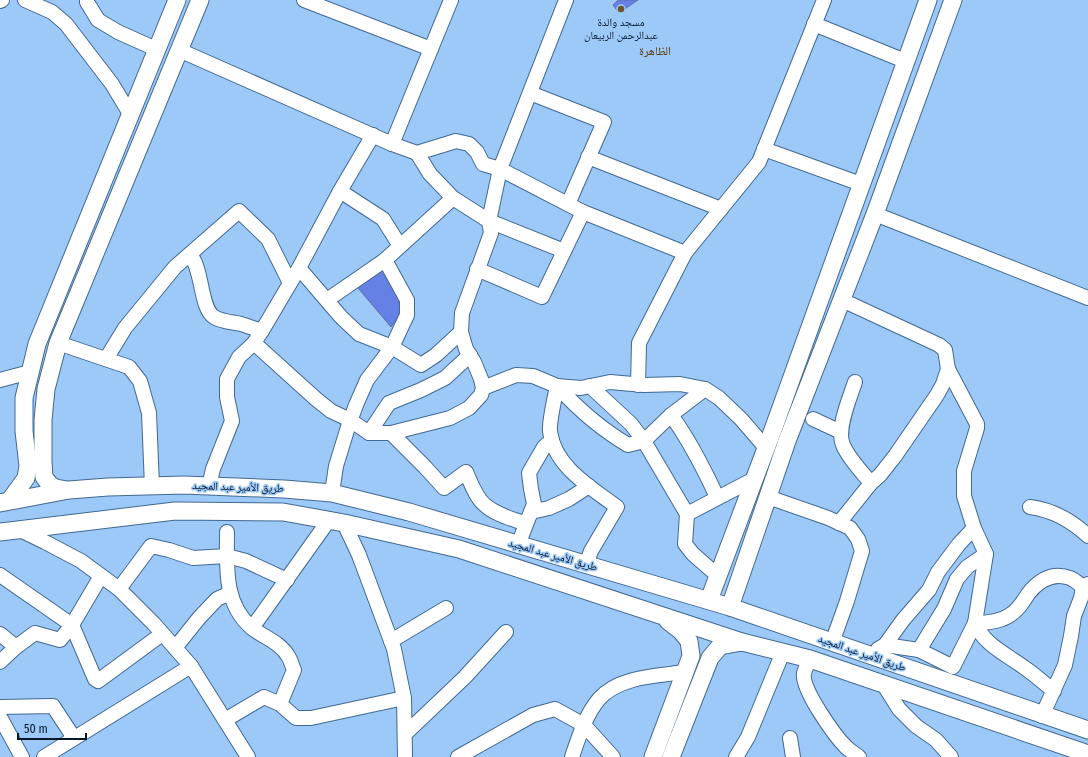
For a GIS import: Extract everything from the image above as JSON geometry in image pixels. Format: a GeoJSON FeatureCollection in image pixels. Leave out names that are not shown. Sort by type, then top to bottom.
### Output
{"type":"FeatureCollection","features":[{"type":"Feature","properties":{"kind":"main road"},"geometry":{"type":"LineString","coordinates":[[5,502],[26,478],[28,466],[24,431],[24,398],[37,344],[177,0]]}},
{"type":"Feature","properties":{"kind":"main road"},"geometry":{"type":"LineString","coordinates":[[69,490],[56,488],[50,485],[44,477],[43,420],[46,389],[58,343],[200,0]]}},
{"type":"Feature","properties":{"kind":"main road"},"geometry":{"type":"LineString","coordinates":[[709,600],[766,448],[928,0]]}},
{"type":"Feature","properties":{"kind":"main road"},"geometry":{"type":"LineString","coordinates":[[730,607],[787,441],[875,214],[953,0]]}},
{"type":"Feature","properties":{"kind":"main road"},"geometry":{"type":"LineString","coordinates":[[862,182],[884,188]]}},
{"type":"Feature","properties":{"kind":"main road","name":"طريق الأمير عبد المجيد"},"geometry":{"type":"LineString","coordinates":[[5,502],[69,490],[108,487],[209,486],[284,488],[332,493],[409,512],[709,600],[929,675],[1042,716],[1088,730]]}},
{"type":"Feature","properties":{"kind":"main road","name":"طريق الأمير عبد المجيد"},"geometry":{"type":"LineString","coordinates":[[0,532],[175,511],[283,512],[337,522],[459,549],[742,642],[810,659],[1088,754]]}},
{"type":"Feature","properties":{"kind":"main road"},"geometry":{"type":"LineString","coordinates":[[653,757],[691,656],[689,641],[682,632],[662,616]]}},
{"type":"Feature","properties":{"kind":"main road"},"geometry":{"type":"LineString","coordinates":[[671,757],[710,658],[720,646],[742,642]]}},
{"type":"Feature","properties":{"kind":"main road"},"geometry":{"type":"LineString","coordinates":[[918,697],[933,698],[939,692],[939,685],[929,675]]}},
{"type":"Feature","properties":{"kind":"street"},"geometry":{"type":"LineString","coordinates":[[25,0],[52,12],[66,24],[112,84],[130,114]]}},
{"type":"Feature","properties":{"kind":"street"},"geometry":{"type":"LineString","coordinates":[[87,0],[98,20],[118,32],[156,49]]}},
{"type":"Feature","properties":{"kind":"street"},"geometry":{"type":"LineString","coordinates":[[304,0],[431,49]]}},
{"type":"Feature","properties":{"kind":"street"},"geometry":{"type":"LineString","coordinates":[[392,144],[451,0]]}},
{"type":"Feature","properties":{"kind":"street"},"geometry":{"type":"LineString","coordinates":[[190,254],[194,259],[199,273],[206,306],[214,317],[241,324],[258,337],[316,399],[331,411],[350,420],[369,433],[391,433],[450,418],[469,408],[481,395],[483,388],[481,379],[466,349],[461,332],[462,312],[491,232],[489,221],[500,169],[566,0]]}},
{"type":"Feature","properties":{"kind":"street"},"geometry":{"type":"LineString","coordinates":[[638,385],[639,343],[685,253],[759,162],[824,0]]}},
{"type":"Feature","properties":{"kind":"street"},"geometry":{"type":"LineString","coordinates":[[814,24],[905,61]]}},
{"type":"Feature","properties":{"kind":"street"},"geometry":{"type":"LineString","coordinates":[[179,50],[392,144],[417,153],[456,141],[469,144],[477,152],[483,164],[500,169],[583,212],[685,253]]}},
{"type":"Feature","properties":{"kind":"street"},"geometry":{"type":"LineString","coordinates":[[530,93],[604,122],[568,204]]}},
{"type":"Feature","properties":{"kind":"street"},"geometry":{"type":"LineString","coordinates":[[209,486],[213,469],[232,421],[227,396],[227,379],[238,357],[258,337],[299,268],[340,191],[373,135]]}},
{"type":"Feature","properties":{"kind":"street"},"geometry":{"type":"LineString","coordinates":[[764,150],[862,182]]}},
{"type":"Feature","properties":{"kind":"street"},"geometry":{"type":"LineString","coordinates":[[417,153],[430,174],[453,198],[489,221],[564,250]]}},
{"type":"Feature","properties":{"kind":"street"},"geometry":{"type":"LineString","coordinates":[[588,157],[721,209]]}},
{"type":"Feature","properties":{"kind":"street"},"geometry":{"type":"LineString","coordinates":[[340,191],[383,219],[400,246]]}},
{"type":"Feature","properties":{"kind":"street"},"geometry":{"type":"LineString","coordinates":[[327,300],[385,260],[453,198]]}},
{"type":"Feature","properties":{"kind":"street"},"geometry":{"type":"LineString","coordinates":[[106,359],[130,322],[175,267],[239,211],[268,239],[290,283]]}},
{"type":"Feature","properties":{"kind":"street"},"geometry":{"type":"LineString","coordinates":[[477,269],[542,297],[583,212]]}},
{"type":"Feature","properties":{"kind":"street"},"geometry":{"type":"LineString","coordinates":[[875,214],[1088,298]]}},
{"type":"Feature","properties":{"kind":"street"},"geometry":{"type":"LineString","coordinates":[[332,493],[336,466],[350,420],[367,380],[392,346],[407,315],[407,300],[385,260]]}},
{"type":"Feature","properties":{"kind":"street"},"geometry":{"type":"LineString","coordinates":[[299,268],[341,317],[359,334],[392,346],[421,365],[436,355],[461,332]]}},
{"type":"Feature","properties":{"kind":"street"},"geometry":{"type":"LineString","coordinates":[[842,300],[939,345],[945,350],[948,369],[977,424],[964,471],[964,496],[974,528],[986,554],[974,623],[953,666],[919,650],[885,645]]}},
{"type":"Feature","properties":{"kind":"street"},"geometry":{"type":"LineString","coordinates":[[58,343],[129,367],[140,381],[149,413],[152,486]]}},
{"type":"Feature","properties":{"kind":"street"},"geometry":{"type":"LineString","coordinates":[[369,433],[389,403],[445,378],[470,355]]}},
{"type":"Feature","properties":{"kind":"street"},"geometry":{"type":"LineString","coordinates":[[839,523],[895,456],[944,384],[948,369]]}},
{"type":"Feature","properties":{"kind":"street"},"geometry":{"type":"LineString","coordinates":[[0,380],[30,372]]}},
{"type":"Feature","properties":{"kind":"street"},"geometry":{"type":"LineString","coordinates":[[483,388],[516,375],[533,376],[557,386],[582,388],[610,382],[638,385],[680,384],[705,390],[719,398],[741,419],[766,448]]}},
{"type":"Feature","properties":{"kind":"street"},"geometry":{"type":"LineString","coordinates":[[854,382],[841,432],[842,444],[852,460],[871,483]]}},
{"type":"Feature","properties":{"kind":"street"},"geometry":{"type":"LineString","coordinates":[[557,386],[575,406],[610,434],[628,445],[644,441],[672,415],[705,390]]}},
{"type":"Feature","properties":{"kind":"street"},"geometry":{"type":"LineString","coordinates":[[557,386],[550,430],[554,447],[566,466],[617,507],[591,551],[586,564]]}},
{"type":"Feature","properties":{"kind":"street"},"geometry":{"type":"LineString","coordinates":[[590,386],[631,424],[644,441],[687,514],[685,544],[693,554],[718,576]]}},
{"type":"Feature","properties":{"kind":"street"},"geometry":{"type":"LineString","coordinates":[[672,415],[700,460],[717,498]]}},
{"type":"Feature","properties":{"kind":"street"},"geometry":{"type":"LineString","coordinates":[[813,419],[841,432]]}},
{"type":"Feature","properties":{"kind":"street"},"geometry":{"type":"LineString","coordinates":[[391,433],[426,467],[444,488],[466,472],[476,492],[485,505],[500,513],[528,518],[569,499],[589,486]]}},
{"type":"Feature","properties":{"kind":"street"},"geometry":{"type":"LineString","coordinates":[[518,544],[534,504],[529,473],[544,446],[552,440]]}},
{"type":"Feature","properties":{"kind":"street"},"geometry":{"type":"LineString","coordinates":[[687,514],[754,479]]}},
{"type":"Feature","properties":{"kind":"street"},"geometry":{"type":"LineString","coordinates":[[768,497],[828,518],[850,528],[858,539],[862,551],[847,602],[832,642]]}},
{"type":"Feature","properties":{"kind":"street"},"geometry":{"type":"LineString","coordinates":[[1030,507],[1044,509],[1066,518],[1088,536]]}},
{"type":"Feature","properties":{"kind":"street"},"geometry":{"type":"LineString","coordinates":[[252,628],[287,580],[337,522],[359,555],[394,649],[404,698],[405,757]]}},
{"type":"Feature","properties":{"kind":"street"},"geometry":{"type":"LineString","coordinates":[[868,655],[885,645],[903,620],[928,590],[938,572],[959,544],[974,528]]}},
{"type":"Feature","properties":{"kind":"street"},"geometry":{"type":"LineString","coordinates":[[18,529],[81,561],[119,589],[191,666],[248,757]]}},
{"type":"Feature","properties":{"kind":"street"},"geometry":{"type":"LineString","coordinates":[[227,532],[227,571],[230,593],[238,614],[252,628],[275,642],[288,656],[294,670],[280,704]]}},
{"type":"Feature","properties":{"kind":"street"},"geometry":{"type":"LineString","coordinates":[[119,589],[151,546],[193,558],[227,556],[246,561],[287,580]]}},
{"type":"Feature","properties":{"kind":"street"},"geometry":{"type":"LineString","coordinates":[[919,650],[944,609],[957,579],[967,567],[986,554]]}},
{"type":"Feature","properties":{"kind":"street"},"geometry":{"type":"LineString","coordinates":[[0,575],[72,625],[95,679],[98,681],[162,634]]}},
{"type":"Feature","properties":{"kind":"street"},"geometry":{"type":"LineString","coordinates":[[974,623],[988,623],[1010,615],[1021,605],[1029,593],[1040,582],[1056,575],[1072,578],[1085,585],[1074,616],[1065,665],[1042,716]]}},
{"type":"Feature","properties":{"kind":"street"},"geometry":{"type":"LineString","coordinates":[[0,662],[16,647],[35,633],[60,640],[72,625],[101,576]]}},
{"type":"Feature","properties":{"kind":"street"},"geometry":{"type":"LineString","coordinates":[[175,648],[199,618],[217,599],[230,593]]}},
{"type":"Feature","properties":{"kind":"street"},"geometry":{"type":"LineString","coordinates":[[391,641],[446,608]]}},
{"type":"Feature","properties":{"kind":"street"},"geometry":{"type":"LineString","coordinates":[[974,623],[978,632],[985,640],[1026,668],[1054,691]]}},
{"type":"Feature","properties":{"kind":"street"},"geometry":{"type":"LineString","coordinates":[[405,734],[465,677],[506,632]]}},
{"type":"Feature","properties":{"kind":"street"},"geometry":{"type":"LineString","coordinates":[[0,634],[16,647]]}},
{"type":"Feature","properties":{"kind":"street"},"geometry":{"type":"LineString","coordinates":[[736,757],[748,737],[783,652]]}},
{"type":"Feature","properties":{"kind":"street"},"geometry":{"type":"LineString","coordinates":[[810,659],[804,674],[807,690],[838,737],[846,747],[859,757]]}},
{"type":"Feature","properties":{"kind":"street"},"geometry":{"type":"LineString","coordinates":[[44,757],[63,752],[74,738],[191,666]]}},
{"type":"Feature","properties":{"kind":"street"},"geometry":{"type":"LineString","coordinates":[[572,757],[584,725],[599,699],[613,688],[629,681],[685,672]]}},
{"type":"Feature","properties":{"kind":"street"},"geometry":{"type":"LineString","coordinates":[[884,685],[899,709],[916,726],[936,740],[951,757]]}},
{"type":"Feature","properties":{"kind":"street"},"geometry":{"type":"LineString","coordinates":[[225,720],[264,697],[280,704],[296,718],[311,718],[404,698]]}},
{"type":"Feature","properties":{"kind":"street"},"geometry":{"type":"LineString","coordinates":[[0,708],[52,706],[74,738]]}},
{"type":"Feature","properties":{"kind":"street"},"geometry":{"type":"LineString","coordinates":[[458,757],[533,714],[555,709],[584,725],[613,757]]}},
{"type":"Feature","properties":{"kind":"street"},"geometry":{"type":"LineString","coordinates":[[0,717],[22,757]]}},
{"type":"Feature","properties":{"kind":"street"},"geometry":{"type":"LineString","coordinates":[[790,738],[794,757]]}},
{"type":"Feature","properties":{"kind":"building","name":"مسجد والدة عبدالرحمن الربيعان"},"geometry":{"type":"Polygon","coordinates":[[[618,0],[638,0],[619,13],[613,5],[618,0]]]}},
{"type":"Feature","properties":{"kind":"building"},"geometry":{"type":"Polygon","coordinates":[[[380,270],[401,298],[401,307],[398,317],[391,327],[358,288],[380,270]]]}},
{"type":"Feature","properties":{"kind":"place","name":"مسجد والدة عبدالرحمن الربيعان"},"geometry":{"type":"Point","coordinates":[621,9]}},
{"type":"Feature","properties":{"kind":"district","name":"الظاهرة"},"geometry":{"type":"Point","coordinates":[655,51]}}]}
